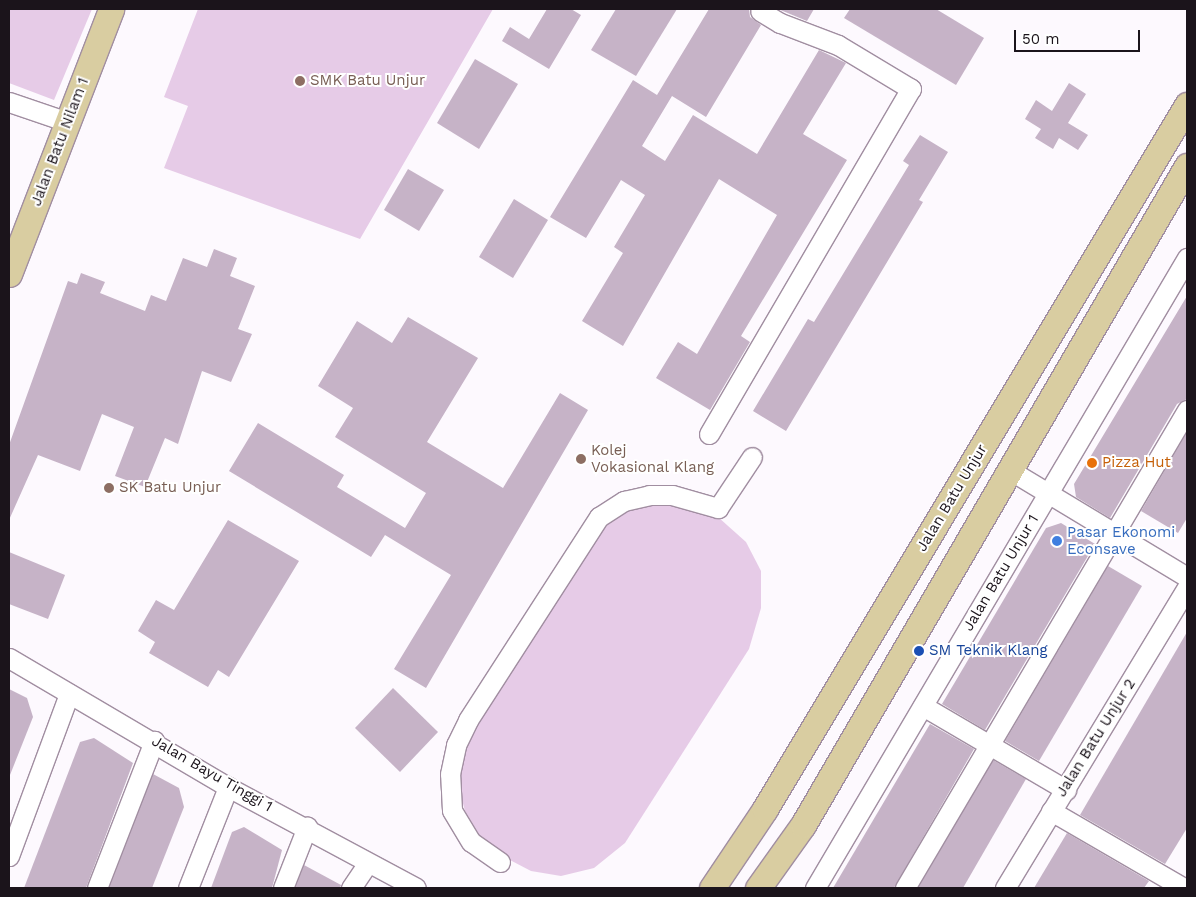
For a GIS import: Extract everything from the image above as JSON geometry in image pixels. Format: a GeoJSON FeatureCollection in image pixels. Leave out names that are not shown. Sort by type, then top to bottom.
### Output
{"type":"FeatureCollection","features":[{"type":"Feature","properties":{"kind":"main road","name":"Jalan Batu Nilam 1"},"geometry":{"type":"LineString","coordinates":[[9,274],[111,9]]}},
{"type":"Feature","properties":{"kind":"main road","name":"Jalan Batu Unjur"},"geometry":{"type":"LineString","coordinates":[[712,888],[765,809],[1187,105]]}},
{"type":"Feature","properties":{"kind":"main road"},"geometry":{"type":"LineString","coordinates":[[758,888],[803,825],[1008,470],[1187,166]]}},
{"type":"Feature","properties":{"kind":"main road"},"geometry":{"type":"LineString","coordinates":[[962,481],[992,467],[1008,470]]}},
{"type":"Feature","properties":{"kind":"street"},"geometry":{"type":"LineString","coordinates":[[709,434],[910,89],[838,45],[780,23],[760,11]]}},
{"type":"Feature","properties":{"kind":"street"},"geometry":{"type":"LineString","coordinates":[[9,102],[68,122]]}},
{"type":"Feature","properties":{"kind":"street","name":"Jalan Batu Unjur 1"},"geometry":{"type":"LineString","coordinates":[[814,888],[1187,258]]}},
{"type":"Feature","properties":{"kind":"street"},"geometry":{"type":"LineString","coordinates":[[905,888],[1187,410]]}},
{"type":"Feature","properties":{"kind":"street"},"geometry":{"type":"LineString","coordinates":[[500,862],[471,842],[452,810],[450,774],[456,745],[468,720],[598,517],[624,501],[649,495],[672,495],[718,508],[752,457]]}},
{"type":"Feature","properties":{"kind":"street"},"geometry":{"type":"LineString","coordinates":[[1008,470],[1187,577]]}},
{"type":"Feature","properties":{"kind":"street","name":"Jalan Batu Unjur 2"},"geometry":{"type":"LineString","coordinates":[[1005,888],[1187,588]]}},
{"type":"Feature","properties":{"kind":"street","name":"Jalan Bayu Tinggi 1"},"geometry":{"type":"LineString","coordinates":[[9,658],[154,741],[228,787],[308,827],[367,864],[416,888]]}},
{"type":"Feature","properties":{"kind":"street"},"geometry":{"type":"LineString","coordinates":[[9,856],[69,694]]}},
{"type":"Feature","properties":{"kind":"street"},"geometry":{"type":"LineString","coordinates":[[923,706],[988,746],[1066,790]]}},
{"type":"Feature","properties":{"kind":"street"},"geometry":{"type":"LineString","coordinates":[[97,888],[154,741]]}},
{"type":"Feature","properties":{"kind":"street"},"geometry":{"type":"LineString","coordinates":[[188,888],[228,787]]}},
{"type":"Feature","properties":{"kind":"street"},"geometry":{"type":"LineString","coordinates":[[1051,811],[1183,888],[1187,881]]}},
{"type":"Feature","properties":{"kind":"street"},"geometry":{"type":"LineString","coordinates":[[283,888],[308,827]]}},
{"type":"Feature","properties":{"kind":"street"},"geometry":{"type":"LineString","coordinates":[[351,888],[367,864]]}},
{"type":"Feature","properties":{"kind":"shaded area"},"geometry":{"type":"Polygon","coordinates":[[[9,9],[92,9],[54,100],[9,83],[9,9]]]}},
{"type":"Feature","properties":{"kind":"shaded area","name":"SMK Batu Unjur"},"geometry":{"type":"Polygon","coordinates":[[[198,9],[493,9],[360,239],[164,168],[188,106],[164,97],[198,9]]]}},
{"type":"Feature","properties":{"kind":"shaded area"},"geometry":{"type":"Polygon","coordinates":[[[642,504],[683,504],[718,517],[746,542],[761,571],[761,608],[749,649],[625,843],[594,868],[561,876],[531,871],[502,856],[480,836],[465,811],[457,781],[464,746],[587,548],[611,521],[642,504]]]}},
{"type":"Feature","properties":{"kind":"building"},"geometry":{"type":"Polygon","coordinates":[[[547,9],[571,9],[581,15],[549,69],[502,41],[510,27],[529,39],[547,9]]]}},
{"type":"Feature","properties":{"kind":"building"},"geometry":{"type":"Polygon","coordinates":[[[616,9],[677,9],[636,76],[591,50],[616,9]]]}},
{"type":"Feature","properties":{"kind":"building"},"geometry":{"type":"Polygon","coordinates":[[[709,9],[749,9],[750,17],[761,25],[706,117],[672,96],[642,146],[665,161],[693,115],[757,154],[819,50],[846,63],[803,134],[847,160],[741,336],[750,342],[710,410],[656,378],[678,342],[697,354],[777,215],[719,179],[623,346],[582,321],[623,253],[614,247],[645,195],[621,180],[586,238],[550,217],[633,80],[657,95],[709,9]]]}},
{"type":"Feature","properties":{"kind":"building"},"geometry":{"type":"Polygon","coordinates":[[[778,9],[814,9],[807,21],[778,9]]]}},
{"type":"Feature","properties":{"kind":"building"},"geometry":{"type":"Polygon","coordinates":[[[850,9],[936,9],[984,38],[956,85],[844,18],[850,9]]]}},
{"type":"Feature","properties":{"kind":"building"},"geometry":{"type":"Polygon","coordinates":[[[475,59],[518,84],[479,149],[437,123],[475,59]]]}},
{"type":"Feature","properties":{"kind":"building"},"geometry":{"type":"Polygon","coordinates":[[[1069,83],[1086,94],[1068,123],[1088,135],[1078,150],[1059,138],[1053,149],[1035,138],[1041,129],[1025,119],[1036,100],[1052,111],[1069,83]]]}},
{"type":"Feature","properties":{"kind":"building"},"geometry":{"type":"Polygon","coordinates":[[[920,135],[948,152],[919,200],[923,202],[786,431],[753,411],[808,319],[814,322],[909,165],[903,161],[920,135]]]}},
{"type":"Feature","properties":{"kind":"building"},"geometry":{"type":"Polygon","coordinates":[[[408,169],[444,190],[419,231],[384,210],[408,169]]]}},
{"type":"Feature","properties":{"kind":"building"},"geometry":{"type":"Polygon","coordinates":[[[514,199],[548,220],[513,278],[479,257],[514,199]]]}},
{"type":"Feature","properties":{"kind":"building"},"geometry":{"type":"Polygon","coordinates":[[[214,249],[237,258],[230,276],[255,286],[238,329],[252,334],[231,382],[202,371],[178,444],[165,438],[145,487],[115,476],[134,427],[102,414],[80,471],[38,455],[9,520],[9,445],[68,281],[77,284],[81,273],[105,282],[100,293],[145,311],[151,295],[166,301],[183,258],[207,267],[214,249]]]}},
{"type":"Feature","properties":{"kind":"building"},"geometry":{"type":"Polygon","coordinates":[[[1187,296],[1187,399],[1177,404],[1110,518],[1076,497],[1074,484],[1187,296]]]}},
{"type":"Feature","properties":{"kind":"building"},"geometry":{"type":"Polygon","coordinates":[[[408,317],[478,358],[427,442],[503,488],[560,393],[588,410],[426,688],[394,669],[451,575],[385,535],[371,557],[229,471],[258,423],[344,475],[337,487],[405,528],[426,493],[335,437],[353,408],[318,386],[357,321],[392,343],[408,317]]]}},
{"type":"Feature","properties":{"kind":"building"},"geometry":{"type":"Polygon","coordinates":[[[1187,432],[1187,518],[1178,533],[1141,511],[1187,432]]]}},
{"type":"Feature","properties":{"kind":"building"},"geometry":{"type":"Polygon","coordinates":[[[228,520],[299,561],[229,677],[218,670],[208,687],[149,653],[155,642],[138,631],[156,600],[174,610],[228,520]]]}},
{"type":"Feature","properties":{"kind":"building"},"geometry":{"type":"Polygon","coordinates":[[[1061,523],[1095,544],[985,730],[942,704],[1046,528],[1061,523]]]}},
{"type":"Feature","properties":{"kind":"building"},"geometry":{"type":"Polygon","coordinates":[[[9,552],[65,575],[48,619],[9,604],[9,552]]]}},
{"type":"Feature","properties":{"kind":"building"},"geometry":{"type":"Polygon","coordinates":[[[1108,566],[1142,586],[1039,761],[1005,741],[1108,566]]]}},
{"type":"Feature","properties":{"kind":"building"},"geometry":{"type":"Polygon","coordinates":[[[1187,632],[1187,828],[1165,864],[1080,815],[1187,632]]]}},
{"type":"Feature","properties":{"kind":"building"},"geometry":{"type":"Polygon","coordinates":[[[393,688],[438,732],[400,772],[355,728],[393,688]]]}},
{"type":"Feature","properties":{"kind":"building"},"geometry":{"type":"Polygon","coordinates":[[[9,689],[27,698],[33,717],[10,775],[9,689]]]}},
{"type":"Feature","properties":{"kind":"building"},"geometry":{"type":"Polygon","coordinates":[[[930,724],[974,749],[894,888],[833,888],[930,724]]]}},
{"type":"Feature","properties":{"kind":"building"},"geometry":{"type":"Polygon","coordinates":[[[94,738],[133,763],[86,888],[24,888],[80,742],[94,738]]]}},
{"type":"Feature","properties":{"kind":"building"},"geometry":{"type":"Polygon","coordinates":[[[993,760],[1026,779],[963,888],[918,888],[993,760]]]}},
{"type":"Feature","properties":{"kind":"building"},"geometry":{"type":"Polygon","coordinates":[[[153,774],[179,788],[184,807],[152,888],[109,888],[153,774]]]}},
{"type":"Feature","properties":{"kind":"building"},"geometry":{"type":"Polygon","coordinates":[[[244,827],[282,850],[272,888],[211,888],[232,832],[244,827]]]}},
{"type":"Feature","properties":{"kind":"building"},"geometry":{"type":"Polygon","coordinates":[[[1067,833],[1149,881],[1144,888],[1034,888],[1067,833]]]}},
{"type":"Feature","properties":{"kind":"building"},"geometry":{"type":"Polygon","coordinates":[[[304,865],[341,885],[340,888],[295,888],[304,865]]]}},
{"type":"Feature","properties":{"kind":"place","name":"SMK Batu Unjur"},"geometry":{"type":"Point","coordinates":[300,81]}},
{"type":"Feature","properties":{"kind":"place","name":"Kolej Vokasional Klang"},"geometry":{"type":"Point","coordinates":[581,459]}},
{"type":"Feature","properties":{"kind":"place","name":"Pizza Hut"},"geometry":{"type":"Point","coordinates":[1092,463]}},
{"type":"Feature","properties":{"kind":"place","name":"SK Batu Unjur"},"geometry":{"type":"Point","coordinates":[109,488]}},
{"type":"Feature","properties":{"kind":"place","name":"Pasar Ekonomi Econsave"},"geometry":{"type":"Point","coordinates":[1057,541]}},
{"type":"Feature","properties":{"kind":"place","name":"SM Teknik Klang"},"geometry":{"type":"Point","coordinates":[919,651]}}]}
